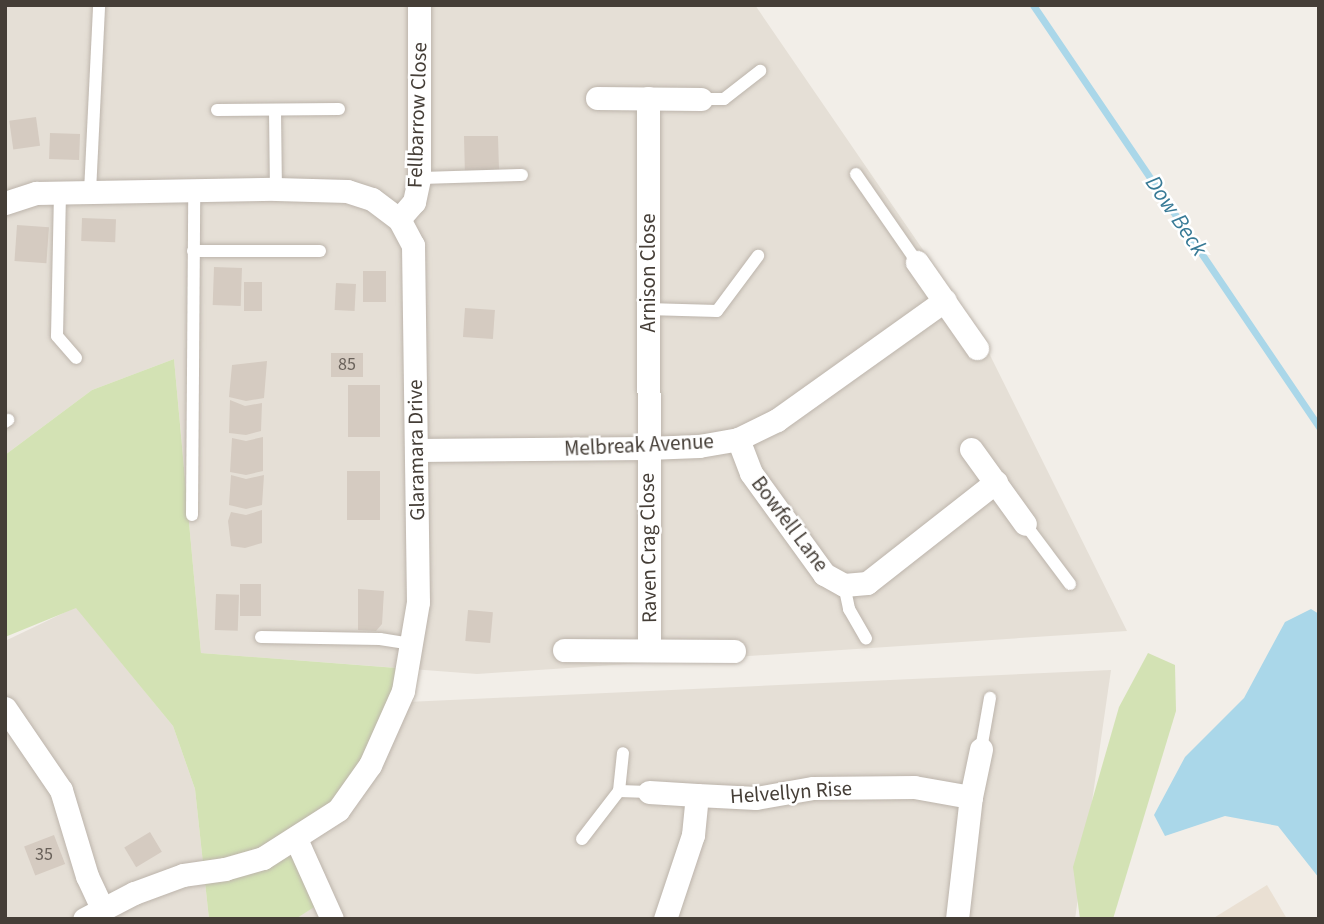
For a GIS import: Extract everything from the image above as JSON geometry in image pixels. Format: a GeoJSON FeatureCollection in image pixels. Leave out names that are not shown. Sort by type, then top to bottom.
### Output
{"type":"FeatureCollection","features":[{"type":"Feature","properties":{"kind":"street","name":"Fellbarrow Close"},"geometry":{"type":"LineString","coordinates":[[399,219],[414,202],[419,178],[419,5]]}},
{"type":"Feature","properties":{"kind":"street"},"geometry":{"type":"LineString","coordinates":[[597,98],[701,99]]}},
{"type":"Feature","properties":{"kind":"street","name":"Arnison Close"},"geometry":{"type":"LineString","coordinates":[[647,448],[648,98]]}},
{"type":"Feature","properties":{"kind":"street"},"geometry":{"type":"LineString","coordinates":[[5,203],[36,193],[276,189],[347,191],[372,200],[399,219]]}},
{"type":"Feature","properties":{"kind":"street","name":"Glaramara Drive"},"geometry":{"type":"LineString","coordinates":[[5,708],[61,790],[87,876],[94,915],[146,888],[183,874],[225,869],[263,858],[338,810],[370,765],[403,691],[418,602],[415,266],[413,245],[399,219]]}},
{"type":"Feature","properties":{"kind":"street"},"geometry":{"type":"LineString","coordinates":[[917,262],[976,348]]}},
{"type":"Feature","properties":{"kind":"street","name":"Melbreak Avenue"},"geometry":{"type":"LineString","coordinates":[[416,450],[647,448],[699,446],[738,439],[777,420],[945,300]]}},
{"type":"Feature","properties":{"kind":"street","name":"Bowfell Lane"},"geometry":{"type":"LineString","coordinates":[[738,439],[751,472],[824,574],[844,585],[867,583],[996,482]]}},
{"type":"Feature","properties":{"kind":"street","name":"Raven Crag Close"},"geometry":{"type":"LineString","coordinates":[[647,448],[649,649]]}},
{"type":"Feature","properties":{"kind":"street"},"geometry":{"type":"LineString","coordinates":[[971,449],[1025,524]]}},
{"type":"Feature","properties":{"kind":"street","name":"Raven Crag Close"},"geometry":{"type":"LineString","coordinates":[[564,650],[734,651]]}},
{"type":"Feature","properties":{"kind":"street"},"geometry":{"type":"LineString","coordinates":[[957,919],[971,797],[981,749]]}},
{"type":"Feature","properties":{"kind":"street","name":"Helvellyn Rise"},"geometry":{"type":"LineString","coordinates":[[649,792],[757,798],[813,788],[915,787],[971,797]]}},
{"type":"Feature","properties":{"kind":"street"},"geometry":{"type":"LineString","coordinates":[[665,919],[693,835],[697,795]]}},
{"type":"Feature","properties":{"kind":"street"},"geometry":{"type":"LineString","coordinates":[[296,839],[332,919]]}},
{"type":"Feature","properties":{"kind":"lane"},"geometry":{"type":"LineString","coordinates":[[90,192],[99,5]]}},
{"type":"Feature","properties":{"kind":"lane"},"geometry":{"type":"LineString","coordinates":[[701,99],[724,99],[760,71]]}},
{"type":"Feature","properties":{"kind":"lane"},"geometry":{"type":"LineString","coordinates":[[217,110],[339,109]]}},
{"type":"Feature","properties":{"kind":"lane"},"geometry":{"type":"LineString","coordinates":[[275,111],[276,189]]}},
{"type":"Feature","properties":{"kind":"lane"},"geometry":{"type":"LineString","coordinates":[[856,174],[917,262]]}},
{"type":"Feature","properties":{"kind":"lane"},"geometry":{"type":"LineString","coordinates":[[419,178],[523,175]]}},
{"type":"Feature","properties":{"kind":"lane"},"geometry":{"type":"LineString","coordinates":[[192,515],[194,191]]}},
{"type":"Feature","properties":{"kind":"lane"},"geometry":{"type":"LineString","coordinates":[[60,193],[57,335],[76,358]]}},
{"type":"Feature","properties":{"kind":"lane"},"geometry":{"type":"LineString","coordinates":[[193,251],[320,251]]}},
{"type":"Feature","properties":{"kind":"lane"},"geometry":{"type":"LineString","coordinates":[[647,309],[717,311],[758,256]]}},
{"type":"Feature","properties":{"kind":"lane"},"geometry":{"type":"LineString","coordinates":[[1025,524],[1070,584]]}},
{"type":"Feature","properties":{"kind":"lane"},"geometry":{"type":"LineString","coordinates":[[844,585],[849,608],[866,639]]}},
{"type":"Feature","properties":{"kind":"lane"},"geometry":{"type":"LineString","coordinates":[[261,636],[380,639],[411,644]]}},
{"type":"Feature","properties":{"kind":"lane"},"geometry":{"type":"LineString","coordinates":[[981,749],[990,698]]}},
{"type":"Feature","properties":{"kind":"lane"},"geometry":{"type":"LineString","coordinates":[[582,839],[619,791],[622,753]]}},
{"type":"Feature","properties":{"kind":"lane"},"geometry":{"type":"LineString","coordinates":[[619,791],[649,792]]}},
{"type":"Feature","properties":{"kind":"shaded area"},"geometry":{"type":"Polygon","coordinates":[[[5,5],[755,5],[976,327],[1127,631],[477,674],[201,653],[174,359],[92,390],[5,455],[5,5]]]}},
{"type":"Feature","properties":{"kind":"shaded area"},"geometry":{"type":"Polygon","coordinates":[[[76,607],[173,726],[195,789],[209,919],[5,919],[5,641],[76,607]]]}},
{"type":"Feature","properties":{"kind":"shaded area"},"geometry":{"type":"Polygon","coordinates":[[[1111,670],[1075,919],[291,919],[330,897],[301,841],[407,702],[1111,670]]]}},
{"type":"Feature","properties":{"kind":"shaded area"},"geometry":{"type":"Polygon","coordinates":[[[1267,885],[1287,919],[1212,919],[1267,885]]]}},
{"type":"Feature","properties":{"kind":"green space"},"geometry":{"type":"Polygon","coordinates":[[[174,359],[201,653],[397,668],[395,696],[335,808],[291,838],[322,902],[297,918],[209,919],[195,789],[173,726],[76,608],[5,637],[5,455],[92,390],[174,359]]]}},
{"type":"Feature","properties":{"kind":"green space"},"geometry":{"type":"Polygon","coordinates":[[[1148,653],[1175,665],[1176,711],[1113,919],[1080,919],[1073,867],[1119,707],[1148,653]]]}},
{"type":"Feature","properties":{"kind":"water"},"geometry":{"type":"Polygon","coordinates":[[[1311,609],[1319,614],[1319,878],[1278,826],[1225,816],[1165,836],[1154,815],[1185,757],[1244,698],[1285,622],[1311,609]]]}},
{"type":"Feature","properties":{"kind":"building"},"geometry":{"type":"Polygon","coordinates":[[[36,117],[40,146],[13,149],[9,121],[36,117]]]}},
{"type":"Feature","properties":{"kind":"building"},"geometry":{"type":"Polygon","coordinates":[[[50,133],[80,134],[79,160],[49,159],[50,133]]]}},
{"type":"Feature","properties":{"kind":"building"},"geometry":{"type":"Polygon","coordinates":[[[464,136],[498,136],[499,170],[465,177],[464,136]]]}},
{"type":"Feature","properties":{"kind":"building"},"geometry":{"type":"Polygon","coordinates":[[[82,218],[116,219],[115,242],[81,241],[82,218]]]}},
{"type":"Feature","properties":{"kind":"building"},"geometry":{"type":"Polygon","coordinates":[[[17,225],[49,227],[46,263],[14,261],[17,225]]]}},
{"type":"Feature","properties":{"kind":"building"},"geometry":{"type":"Polygon","coordinates":[[[214,267],[242,268],[241,306],[213,305],[214,267]]]}},
{"type":"Feature","properties":{"kind":"building"},"geometry":{"type":"Polygon","coordinates":[[[363,271],[386,271],[386,302],[363,302],[363,271]]]}},
{"type":"Feature","properties":{"kind":"building"},"geometry":{"type":"Polygon","coordinates":[[[244,282],[262,282],[262,311],[244,311],[244,282]]]}},
{"type":"Feature","properties":{"kind":"building"},"geometry":{"type":"Polygon","coordinates":[[[336,283],[356,284],[355,311],[335,310],[336,283]]]}},
{"type":"Feature","properties":{"kind":"building"},"geometry":{"type":"Polygon","coordinates":[[[465,308],[495,310],[493,339],[463,337],[465,308]]]}},
{"type":"Feature","properties":{"kind":"building"},"geometry":{"type":"Polygon","coordinates":[[[331,353],[363,353],[363,377],[331,377],[331,353]]]}},
{"type":"Feature","properties":{"kind":"building"},"geometry":{"type":"Polygon","coordinates":[[[267,361],[264,398],[246,401],[229,397],[232,365],[267,361]]]}},
{"type":"Feature","properties":{"kind":"building"},"geometry":{"type":"Polygon","coordinates":[[[348,385],[380,385],[380,437],[348,437],[348,385]]]}},
{"type":"Feature","properties":{"kind":"building"},"geometry":{"type":"Polygon","coordinates":[[[230,400],[245,406],[262,403],[261,431],[246,435],[229,433],[230,400]]]}},
{"type":"Feature","properties":{"kind":"building"},"geometry":{"type":"Polygon","coordinates":[[[263,437],[263,471],[246,475],[230,472],[232,438],[246,441],[263,437]]]}},
{"type":"Feature","properties":{"kind":"building"},"geometry":{"type":"Polygon","coordinates":[[[347,471],[380,471],[380,520],[347,520],[347,471]]]}},
{"type":"Feature","properties":{"kind":"building"},"geometry":{"type":"Polygon","coordinates":[[[231,475],[246,479],[264,475],[262,505],[246,509],[229,505],[231,475]]]}},
{"type":"Feature","properties":{"kind":"building"},"geometry":{"type":"Polygon","coordinates":[[[262,510],[262,543],[245,548],[231,546],[228,521],[231,512],[246,515],[262,510]]]}},
{"type":"Feature","properties":{"kind":"building"},"geometry":{"type":"Polygon","coordinates":[[[240,584],[261,584],[261,616],[240,616],[240,584]]]}},
{"type":"Feature","properties":{"kind":"building"},"geometry":{"type":"Polygon","coordinates":[[[358,589],[384,591],[382,624],[376,631],[358,630],[358,589]]]}},
{"type":"Feature","properties":{"kind":"building"},"geometry":{"type":"Polygon","coordinates":[[[216,594],[239,595],[238,631],[215,630],[216,594]]]}},
{"type":"Feature","properties":{"kind":"building"},"geometry":{"type":"Polygon","coordinates":[[[468,610],[493,612],[490,643],[465,641],[468,610]]]}},
{"type":"Feature","properties":{"kind":"building"},"geometry":{"type":"Polygon","coordinates":[[[150,832],[162,852],[136,867],[124,847],[150,832]]]}},
{"type":"Feature","properties":{"kind":"building"},"geometry":{"type":"Polygon","coordinates":[[[54,835],[65,864],[35,875],[24,846],[54,835]]]}},
{"type":"Feature","properties":{"kind":"waterway","name":"Dow Beck"},"geometry":{"type":"LineString","coordinates":[[1033,5],[1319,427]]}}]}
